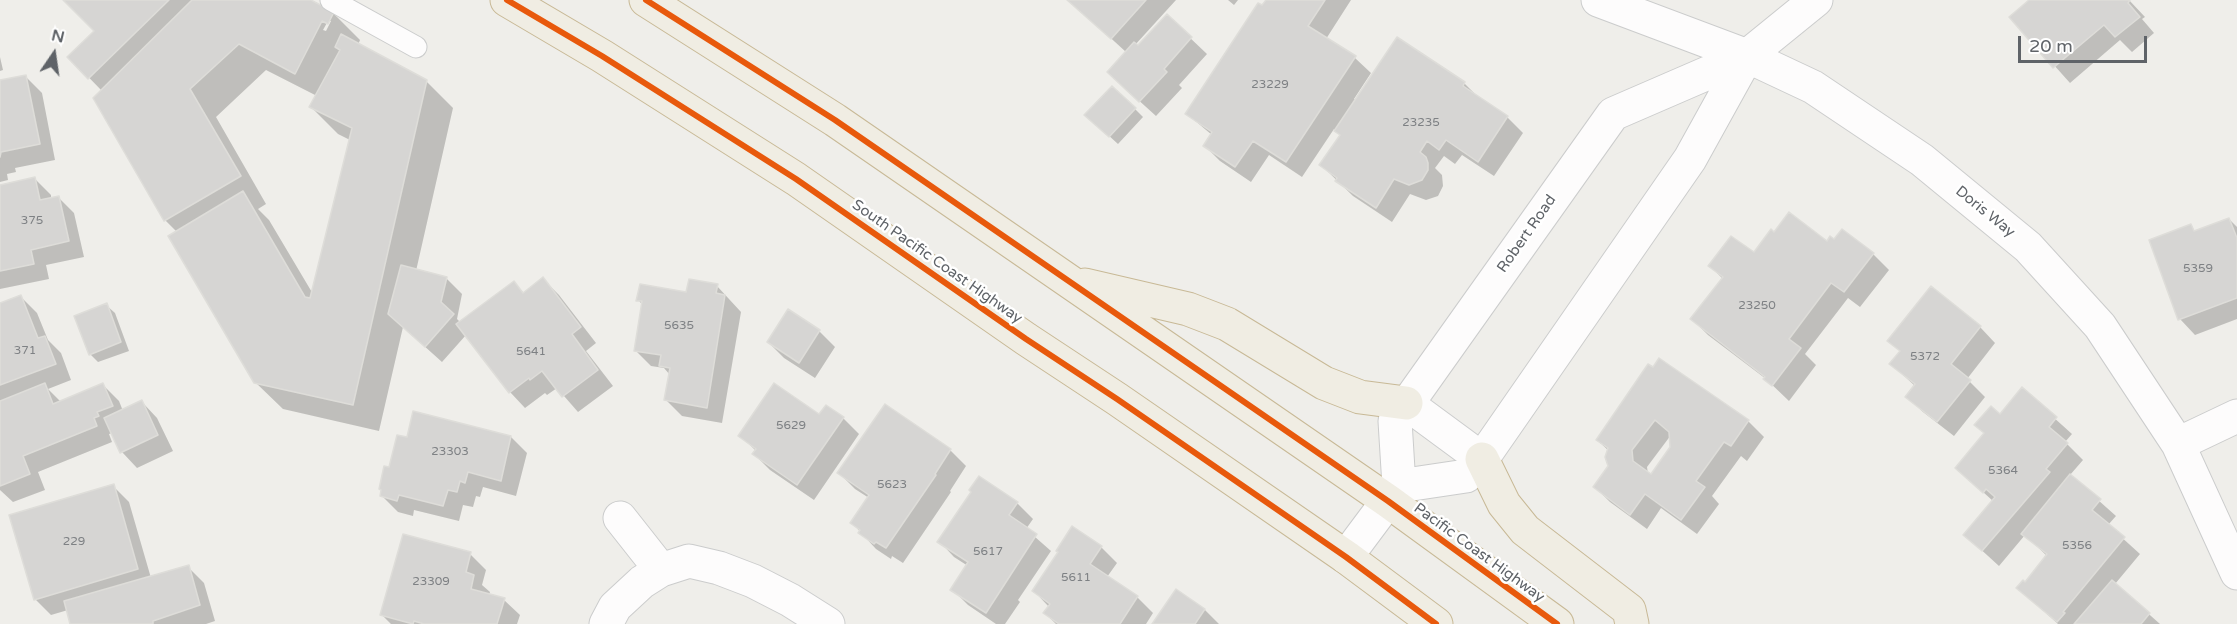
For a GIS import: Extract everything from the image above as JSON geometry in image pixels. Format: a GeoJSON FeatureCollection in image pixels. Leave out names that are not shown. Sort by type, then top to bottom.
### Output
{"type":"FeatureCollection","features":[{"type":"Feature","properties":{"kind":"highway","name":"South Pacific Coast Highway"},"geometry":{"type":"LineString","coordinates":[[507,0],[602,56],[796,179],[1346,557]]}},
{"type":"Feature","properties":{"kind":"highway"},"geometry":{"type":"LineString","coordinates":[[646,0],[836,120],[1066,281],[1394,493]]}},
{"type":"Feature","properties":{"kind":"highway"},"geometry":{"type":"LineString","coordinates":[[1066,281],[1188,309],[1227,324],[1324,383],[1360,397],[1406,403]]}},
{"type":"Feature","properties":{"kind":"highway"},"geometry":{"type":"LineString","coordinates":[[1482,459],[1504,504],[1524,530],[1629,610],[1632,624]]}},
{"type":"Feature","properties":{"kind":"highway","name":"Pacific Coast Highway"},"geometry":{"type":"LineString","coordinates":[[1394,493],[1557,624]]}},
{"type":"Feature","properties":{"kind":"highway"},"geometry":{"type":"LineString","coordinates":[[1346,557],[1436,624]]}},
{"type":"Feature","properties":{"kind":"street","name":"Doris Way"},"geometry":{"type":"LineString","coordinates":[[1598,0],[1747,56],[1813,87],[1922,160],[2028,247],[2100,326],[2178,444],[2237,573]]}},
{"type":"Feature","properties":{"kind":"street","name":"Robert Road"},"geometry":{"type":"LineString","coordinates":[[1747,56],[1690,159],[1482,459],[1466,476],[1394,493],[1395,421],[1613,114],[1747,56],[1816,0]]}},
{"type":"Feature","properties":{"kind":"street"},"geometry":{"type":"LineString","coordinates":[[1406,403],[1482,459]]}},
{"type":"Feature","properties":{"kind":"street"},"geometry":{"type":"LineString","coordinates":[[2178,444],[2237,416]]}},
{"type":"Feature","properties":{"kind":"street"},"geometry":{"type":"LineString","coordinates":[[1346,557],[1394,493]]}},
{"type":"Feature","properties":{"kind":"street"},"geometry":{"type":"LineString","coordinates":[[620,518],[661,570]]}},
{"type":"Feature","properties":{"kind":"street"},"geometry":{"type":"LineString","coordinates":[[606,624],[615,607],[642,582],[661,570],[689,561],[719,568],[753,581],[790,600],[828,624]]}},
{"type":"Feature","properties":{"kind":"lane"},"geometry":{"type":"LineString","coordinates":[[331,0],[416,47]]}},
{"type":"Feature","properties":{"kind":"building"},"geometry":{"type":"Polygon","coordinates":[[[63,0],[169,0],[88,79],[67,57],[94,31],[63,0]]]}},
{"type":"Feature","properties":{"kind":"building"},"geometry":{"type":"Polygon","coordinates":[[[192,0],[311,0],[334,12],[328,24],[322,21],[295,74],[239,44],[190,89],[241,176],[164,221],[93,98],[192,0]]]}},
{"type":"Feature","properties":{"kind":"building"},"geometry":{"type":"Polygon","coordinates":[[[1067,0],[1146,0],[1111,39],[1067,0]]]}},
{"type":"Feature","properties":{"kind":"building"},"geometry":{"type":"Polygon","coordinates":[[[1266,0],[1325,0],[1308,26],[1356,56],[1286,162],[1253,141],[1235,167],[1203,146],[1212,132],[1185,114],[1258,3],[1262,5],[1266,0]]]}},
{"type":"Feature","properties":{"kind":"building"},"geometry":{"type":"Polygon","coordinates":[[[2029,0],[2130,0],[2128,3],[2140,17],[2115,37],[2104,25],[2053,68],[2009,17],[2029,0]]]}},
{"type":"Feature","properties":{"kind":"building"},"geometry":{"type":"Polygon","coordinates":[[[1167,14],[1192,37],[1164,69],[1167,72],[1139,102],[1107,72],[1134,42],[1138,45],[1167,14]]]}},
{"type":"Feature","properties":{"kind":"building"},"geometry":{"type":"Polygon","coordinates":[[[341,34],[427,80],[353,405],[254,383],[168,236],[243,191],[305,297],[310,298],[352,128],[309,107],[340,50],[335,47],[341,34]]]}},
{"type":"Feature","properties":{"kind":"building"},"geometry":{"type":"Polygon","coordinates":[[[1397,37],[1465,82],[1463,86],[1508,116],[1478,162],[1446,140],[1439,150],[1427,141],[1420,152],[1426,157],[1428,163],[1428,170],[1422,180],[1409,185],[1394,179],[1376,208],[1335,181],[1337,178],[1319,165],[1340,135],[1334,131],[1397,37]]]}},
{"type":"Feature","properties":{"kind":"building"},"geometry":{"type":"Polygon","coordinates":[[[26,75],[40,144],[1,152],[0,157],[0,80],[26,75]]]}},
{"type":"Feature","properties":{"kind":"building"},"geometry":{"type":"Polygon","coordinates":[[[1112,86],[1136,108],[1109,137],[1084,115],[1112,86]]]}},
{"type":"Feature","properties":{"kind":"building"},"geometry":{"type":"Polygon","coordinates":[[[35,177],[40,200],[59,196],[69,241],[31,250],[34,264],[0,271],[0,185],[35,177]]]}},
{"type":"Feature","properties":{"kind":"building"},"geometry":{"type":"Polygon","coordinates":[[[1789,212],[1827,241],[1830,236],[1834,239],[1842,229],[1874,253],[1844,292],[1831,283],[1789,339],[1801,348],[1772,386],[1763,379],[1765,377],[1690,319],[1723,277],[1708,266],[1731,236],[1754,252],[1771,229],[1774,232],[1789,212]]]}},
{"type":"Feature","properties":{"kind":"building"},"geometry":{"type":"Polygon","coordinates":[[[2229,218],[2237,238],[2237,298],[2178,320],[2149,240],[2191,224],[2194,231],[2229,218]]]}},
{"type":"Feature","properties":{"kind":"building"},"geometry":{"type":"Polygon","coordinates":[[[401,265],[447,277],[441,302],[454,314],[425,347],[388,314],[401,265]]]}},
{"type":"Feature","properties":{"kind":"building"},"geometry":{"type":"Polygon","coordinates":[[[543,277],[581,327],[572,334],[598,370],[562,397],[542,371],[509,393],[456,324],[514,281],[523,293],[543,277]]]}},
{"type":"Feature","properties":{"kind":"building"},"geometry":{"type":"Polygon","coordinates":[[[689,279],[718,284],[716,293],[725,295],[707,408],[664,400],[670,368],[659,366],[661,355],[634,351],[642,301],[636,301],[640,284],[686,292],[689,279]]]}},
{"type":"Feature","properties":{"kind":"building"},"geometry":{"type":"Polygon","coordinates":[[[1931,286],[1981,326],[1951,364],[1971,380],[1937,422],[1905,397],[1915,384],[1889,364],[1900,351],[1887,341],[1931,286]]]}},
{"type":"Feature","properties":{"kind":"building"},"geometry":{"type":"Polygon","coordinates":[[[21,295],[38,338],[45,336],[56,364],[0,385],[0,303],[21,295]]]}},
{"type":"Feature","properties":{"kind":"building"},"geometry":{"type":"Polygon","coordinates":[[[107,303],[121,342],[89,355],[74,316],[107,303]]]}},
{"type":"Feature","properties":{"kind":"building"},"geometry":{"type":"Polygon","coordinates":[[[788,309],[820,330],[799,363],[767,342],[788,309]]]}},
{"type":"Feature","properties":{"kind":"building"},"geometry":{"type":"Polygon","coordinates":[[[1659,358],[1749,420],[1731,446],[1724,442],[1696,481],[1705,487],[1681,520],[1645,494],[1630,515],[1593,487],[1608,466],[1605,457],[1608,448],[1596,440],[1648,364],[1653,367],[1659,358]],[[1655,420],[1632,450],[1633,461],[1651,474],[1670,447],[1669,432],[1655,420]]]}},
{"type":"Feature","properties":{"kind":"building"},"geometry":{"type":"Polygon","coordinates":[[[45,383],[53,404],[103,383],[113,406],[97,412],[99,416],[94,418],[97,426],[23,456],[30,474],[0,486],[0,401],[45,383]]]}},
{"type":"Feature","properties":{"kind":"building"},"geometry":{"type":"Polygon","coordinates":[[[774,383],[819,414],[826,405],[844,417],[797,485],[752,454],[756,449],[738,436],[774,383]]]}},
{"type":"Feature","properties":{"kind":"building"},"geometry":{"type":"Polygon","coordinates":[[[2022,387],[2057,417],[2049,427],[2068,443],[2046,469],[2050,472],[1982,551],[1963,535],[1995,497],[1986,489],[1983,493],[1955,468],[1984,433],[1974,425],[1991,406],[2000,414],[2022,387]]]}},
{"type":"Feature","properties":{"kind":"building"},"geometry":{"type":"Polygon","coordinates":[[[142,400],[158,435],[120,453],[104,418],[142,400]]]}},
{"type":"Feature","properties":{"kind":"building"},"geometry":{"type":"Polygon","coordinates":[[[885,404],[951,449],[886,548],[876,542],[874,544],[858,533],[860,530],[850,523],[869,495],[837,473],[885,404]]]}},
{"type":"Feature","properties":{"kind":"building"},"geometry":{"type":"Polygon","coordinates":[[[413,411],[511,436],[501,481],[468,472],[465,483],[460,481],[457,492],[448,490],[443,506],[399,495],[397,501],[380,496],[381,490],[379,489],[384,466],[389,467],[397,435],[407,437],[413,411]]]}},
{"type":"Feature","properties":{"kind":"building"},"geometry":{"type":"Polygon","coordinates":[[[2070,474],[2101,499],[2092,510],[2125,537],[2057,622],[2016,588],[2023,580],[2025,582],[2047,554],[2021,534],[2070,474]]]}},
{"type":"Feature","properties":{"kind":"building"},"geometry":{"type":"Polygon","coordinates":[[[979,476],[1018,502],[1009,515],[1037,534],[986,613],[950,590],[968,562],[937,542],[971,492],[969,490],[979,476]]]}},
{"type":"Feature","properties":{"kind":"building"},"geometry":{"type":"Polygon","coordinates":[[[114,484],[138,569],[34,600],[9,515],[114,484]]]}},
{"type":"Feature","properties":{"kind":"building"},"geometry":{"type":"Polygon","coordinates":[[[1072,526],[1102,546],[1090,564],[1138,596],[1120,624],[1059,624],[1043,613],[1050,604],[1032,591],[1072,526]]]}},
{"type":"Feature","properties":{"kind":"building"},"geometry":{"type":"Polygon","coordinates":[[[403,534],[471,552],[466,572],[474,575],[471,589],[505,598],[497,624],[424,624],[414,621],[413,624],[380,615],[403,534]]]}},
{"type":"Feature","properties":{"kind":"building"},"geometry":{"type":"Polygon","coordinates":[[[189,565],[200,605],[153,621],[153,624],[70,624],[64,601],[189,565]]]}},
{"type":"Feature","properties":{"kind":"building"},"geometry":{"type":"Polygon","coordinates":[[[2112,580],[2150,613],[2141,624],[2074,624],[2112,580]]]}},
{"type":"Feature","properties":{"kind":"building"},"geometry":{"type":"Polygon","coordinates":[[[1176,589],[1205,609],[1195,624],[1152,624],[1176,589]]]}},
{"type":"Feature","properties":{"kind":"cycle path"},"geometry":{"type":"LineString","coordinates":[[507,0],[602,56],[796,179],[1346,557],[1436,624]]}},
{"type":"Feature","properties":{"kind":"cycle path"},"geometry":{"type":"LineString","coordinates":[[646,0],[835,120],[1388,501],[1557,624]]}}]}
